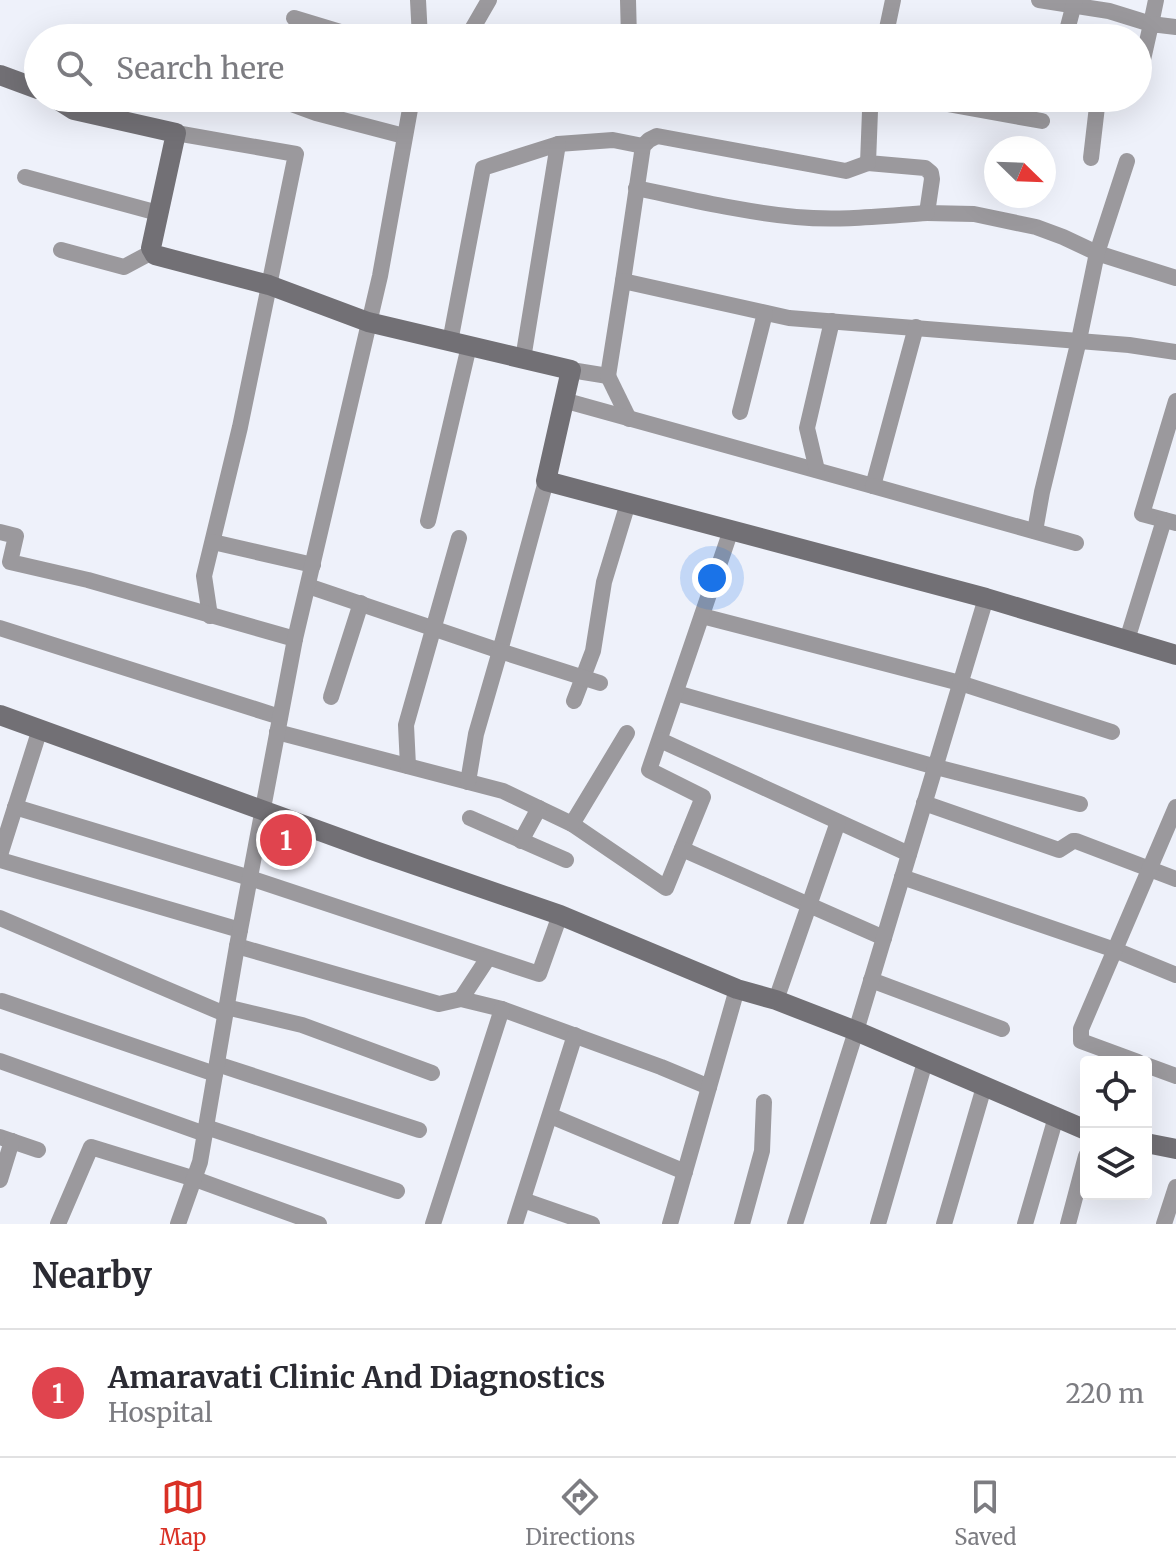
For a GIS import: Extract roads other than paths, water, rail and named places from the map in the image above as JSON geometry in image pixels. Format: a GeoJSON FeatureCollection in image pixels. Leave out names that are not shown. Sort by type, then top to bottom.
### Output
{"type":"FeatureCollection","features":[{"type":"Feature","properties":{"kind":"street"},"geometry":{"type":"LineString","coordinates":[[418,0],[419,24]]}},
{"type":"Feature","properties":{"kind":"street"},"geometry":{"type":"LineString","coordinates":[[475,24],[489,0]]}},
{"type":"Feature","properties":{"kind":"street"},"geometry":{"type":"LineString","coordinates":[[628,0],[629,24]]}},
{"type":"Feature","properties":{"kind":"street"},"geometry":{"type":"LineString","coordinates":[[888,24],[893,0]]}},
{"type":"Feature","properties":{"kind":"street"},"geometry":{"type":"LineString","coordinates":[[1039,0],[1075,3],[1151,24],[1156,0]]}},
{"type":"Feature","properties":{"kind":"street"},"geometry":{"type":"LineString","coordinates":[[1069,24],[1075,3]]}},
{"type":"Feature","properties":{"kind":"street"},"geometry":{"type":"LineString","coordinates":[[294,18],[314,24]]}},
{"type":"Feature","properties":{"kind":"street"},"geometry":{"type":"LineString","coordinates":[[1152,24],[1176,27]]}},
{"type":"Feature","properties":{"kind":"street"},"geometry":{"type":"LineString","coordinates":[[0,75],[24,84]]}},
{"type":"Feature","properties":{"kind":"street"},"geometry":{"type":"LineString","coordinates":[[85,112],[176,133],[296,154],[240,427],[204,576],[210,616]]}},
{"type":"Feature","properties":{"kind":"street"},"geometry":{"type":"LineString","coordinates":[[313,112],[404,136]]}},
{"type":"Feature","properties":{"kind":"street"},"geometry":{"type":"LineString","coordinates":[[178,1224],[200,1162],[238,938],[295,639],[380,276],[409,112]]}},
{"type":"Feature","properties":{"kind":"street"},"geometry":{"type":"LineString","coordinates":[[868,163],[870,112]]}},
{"type":"Feature","properties":{"kind":"street"},"geometry":{"type":"LineString","coordinates":[[992,112],[1042,121]]}},
{"type":"Feature","properties":{"kind":"street"},"geometry":{"type":"LineString","coordinates":[[1091,158],[1096,112]]}},
{"type":"Feature","properties":{"kind":"street"},"geometry":{"type":"LineString","coordinates":[[176,133],[151,248],[155,255],[269,285],[368,322],[608,376]]}},
{"type":"Feature","properties":{"kind":"street"},"geometry":{"type":"LineString","coordinates":[[629,419],[608,376],[643,146],[649,140],[657,136],[846,171],[868,163],[925,168],[932,179],[927,213]]}},
{"type":"Feature","properties":{"kind":"street"},"geometry":{"type":"LineString","coordinates":[[428,521],[459,344],[483,168],[558,144],[613,140],[643,146]]}},
{"type":"Feature","properties":{"kind":"street"},"geometry":{"type":"LineString","coordinates":[[523,359],[558,144]]}},
{"type":"Feature","properties":{"kind":"street"},"geometry":{"type":"LineString","coordinates":[[1035,531],[1097,253],[1127,161]]}},
{"type":"Feature","properties":{"kind":"street"},"geometry":{"type":"LineString","coordinates":[[25,177],[158,213]]}},
{"type":"Feature","properties":{"kind":"street"},"geometry":{"type":"LineString","coordinates":[[636,188],[753,212],[799,217],[847,219],[927,213],[994,217],[1036,227],[1097,253],[1176,278]]}},
{"type":"Feature","properties":{"kind":"street"},"geometry":{"type":"LineString","coordinates":[[61,250],[124,267],[152,252]]}},
{"type":"Feature","properties":{"kind":"street"},"geometry":{"type":"LineString","coordinates":[[623,281],[789,318],[1079,340],[1176,352]]}},
{"type":"Feature","properties":{"kind":"street"},"geometry":{"type":"LineString","coordinates":[[740,412],[765,313]]}},
{"type":"Feature","properties":{"kind":"street"},"geometry":{"type":"LineString","coordinates":[[817,470],[807,428],[832,321]]}},
{"type":"Feature","properties":{"kind":"street"},"geometry":{"type":"LineString","coordinates":[[873,486],[916,327]]}},
{"type":"Feature","properties":{"kind":"street"},"geometry":{"type":"LineString","coordinates":[[468,782],[476,734],[546,481],[571,370]]}},
{"type":"Feature","properties":{"kind":"street"},"geometry":{"type":"LineString","coordinates":[[563,400],[1076,543]]}},
{"type":"Feature","properties":{"kind":"street"},"geometry":{"type":"LineString","coordinates":[[1127,640],[1170,522],[1142,514],[1176,401]]}},
{"type":"Feature","properties":{"kind":"street"},"geometry":{"type":"LineString","coordinates":[[546,481],[986,598],[1176,655]]}},
{"type":"Feature","properties":{"kind":"street"},"geometry":{"type":"LineString","coordinates":[[574,701],[593,651],[604,582],[628,503]]}},
{"type":"Feature","properties":{"kind":"street"},"geometry":{"type":"LineString","coordinates":[[0,628],[279,725],[408,766],[503,791],[572,824],[666,888],[703,797],[649,770],[731,530]]}},
{"type":"Feature","properties":{"kind":"street"},"geometry":{"type":"LineString","coordinates":[[0,532],[16,536],[10,562],[88,580],[295,639]]}},
{"type":"Feature","properties":{"kind":"street"},"geometry":{"type":"LineString","coordinates":[[408,766],[406,725],[459,538]]}},
{"type":"Feature","properties":{"kind":"street"},"geometry":{"type":"LineString","coordinates":[[213,542],[313,565]]}},
{"type":"Feature","properties":{"kind":"street"},"geometry":{"type":"LineString","coordinates":[[308,586],[600,683]]}},
{"type":"Feature","properties":{"kind":"street"},"geometry":{"type":"LineString","coordinates":[[795,1224],[986,598]]}},
{"type":"Feature","properties":{"kind":"street"},"geometry":{"type":"LineString","coordinates":[[331,697],[361,603]]}},
{"type":"Feature","properties":{"kind":"street"},"geometry":{"type":"LineString","coordinates":[[702,616],[960,683],[1112,732]]}},
{"type":"Feature","properties":{"kind":"street"},"geometry":{"type":"LineString","coordinates":[[676,693],[936,767],[1080,804]]}},
{"type":"Feature","properties":{"kind":"street"},"geometry":{"type":"LineString","coordinates":[[0,715],[560,915],[737,989],[776,1000],[856,1031],[1081,1128]]}},
{"type":"Feature","properties":{"kind":"street"},"geometry":{"type":"LineString","coordinates":[[40,729],[9,813],[0,858],[439,1004],[461,999],[502,1009],[709,1087]]}},
{"type":"Feature","properties":{"kind":"street"},"geometry":{"type":"LineString","coordinates":[[572,824],[627,733]]}},
{"type":"Feature","properties":{"kind":"street"},"geometry":{"type":"LineString","coordinates":[[660,740],[909,854]]}},
{"type":"Feature","properties":{"kind":"street"},"geometry":{"type":"LineString","coordinates":[[924,803],[1059,850],[1076,841],[1176,879]]}},
{"type":"Feature","properties":{"kind":"street"},"geometry":{"type":"LineString","coordinates":[[1122,1056],[1081,1041],[1081,1029],[1176,807]]}},
{"type":"Feature","properties":{"kind":"street"},"geometry":{"type":"LineString","coordinates":[[521,841],[539,808]]}},
{"type":"Feature","properties":{"kind":"street"},"geometry":{"type":"LineString","coordinates":[[9,813],[250,878],[539,974],[560,915]]}},
{"type":"Feature","properties":{"kind":"street"},"geometry":{"type":"LineString","coordinates":[[470,818],[566,860]]}},
{"type":"Feature","properties":{"kind":"street"},"geometry":{"type":"LineString","coordinates":[[776,1000],[838,822]]}},
{"type":"Feature","properties":{"kind":"street"},"geometry":{"type":"LineString","coordinates":[[682,849],[884,938]]}},
{"type":"Feature","properties":{"kind":"street"},"geometry":{"type":"LineString","coordinates":[[902,877],[1115,950],[1176,975]]}},
{"type":"Feature","properties":{"kind":"street"},"geometry":{"type":"LineString","coordinates":[[0,918],[226,1010],[302,1025],[432,1073]]}},
{"type":"Feature","properties":{"kind":"street"},"geometry":{"type":"LineString","coordinates":[[461,999],[488,958]]}},
{"type":"Feature","properties":{"kind":"street"},"geometry":{"type":"LineString","coordinates":[[871,980],[1002,1029]]}},
{"type":"Feature","properties":{"kind":"street"},"geometry":{"type":"LineString","coordinates":[[670,1224],[737,989]]}},
{"type":"Feature","properties":{"kind":"street"},"geometry":{"type":"LineString","coordinates":[[2,1001],[419,1130]]}},
{"type":"Feature","properties":{"kind":"street"},"geometry":{"type":"LineString","coordinates":[[433,1224],[502,1009]]}},
{"type":"Feature","properties":{"kind":"street"},"geometry":{"type":"LineString","coordinates":[[515,1224],[575,1035]]}},
{"type":"Feature","properties":{"kind":"street"},"geometry":{"type":"LineString","coordinates":[[0,1061],[397,1191]]}},
{"type":"Feature","properties":{"kind":"street"},"geometry":{"type":"LineString","coordinates":[[878,1224],[925,1062]]}},
{"type":"Feature","properties":{"kind":"street"},"geometry":{"type":"LineString","coordinates":[[1152,1067],[1176,1076]]}},
{"type":"Feature","properties":{"kind":"street"},"geometry":{"type":"LineString","coordinates":[[944,1224],[984,1087]]}},
{"type":"Feature","properties":{"kind":"street"},"geometry":{"type":"LineString","coordinates":[[742,1224],[762,1151],[764,1102]]}},
{"type":"Feature","properties":{"kind":"street"},"geometry":{"type":"LineString","coordinates":[[551,1116],[685,1172]]}},
{"type":"Feature","properties":{"kind":"street"},"geometry":{"type":"LineString","coordinates":[[1025,1224],[1056,1117]]}},
{"type":"Feature","properties":{"kind":"street"},"geometry":{"type":"LineString","coordinates":[[0,1180],[6,1139],[38,1150]]}},
{"type":"Feature","properties":{"kind":"street"},"geometry":{"type":"LineString","coordinates":[[1152,1144],[1176,1149]]}},
{"type":"Feature","properties":{"kind":"street"},"geometry":{"type":"LineString","coordinates":[[58,1224],[91,1147],[195,1179],[314,1223]]}},
{"type":"Feature","properties":{"kind":"street"},"geometry":{"type":"LineString","coordinates":[[1068,1224],[1080,1179]]}},
{"type":"Feature","properties":{"kind":"street"},"geometry":{"type":"LineString","coordinates":[[1164,1224],[1176,1187]]}},
{"type":"Feature","properties":{"kind":"street"},"geometry":{"type":"LineString","coordinates":[[523,1200],[592,1224]]}},
{"type":"Feature","properties":{"kind":"place","name":"Amaravati Clinic And Diagnostics"},"geometry":{"type":"Point","coordinates":[286,840]}}]}
